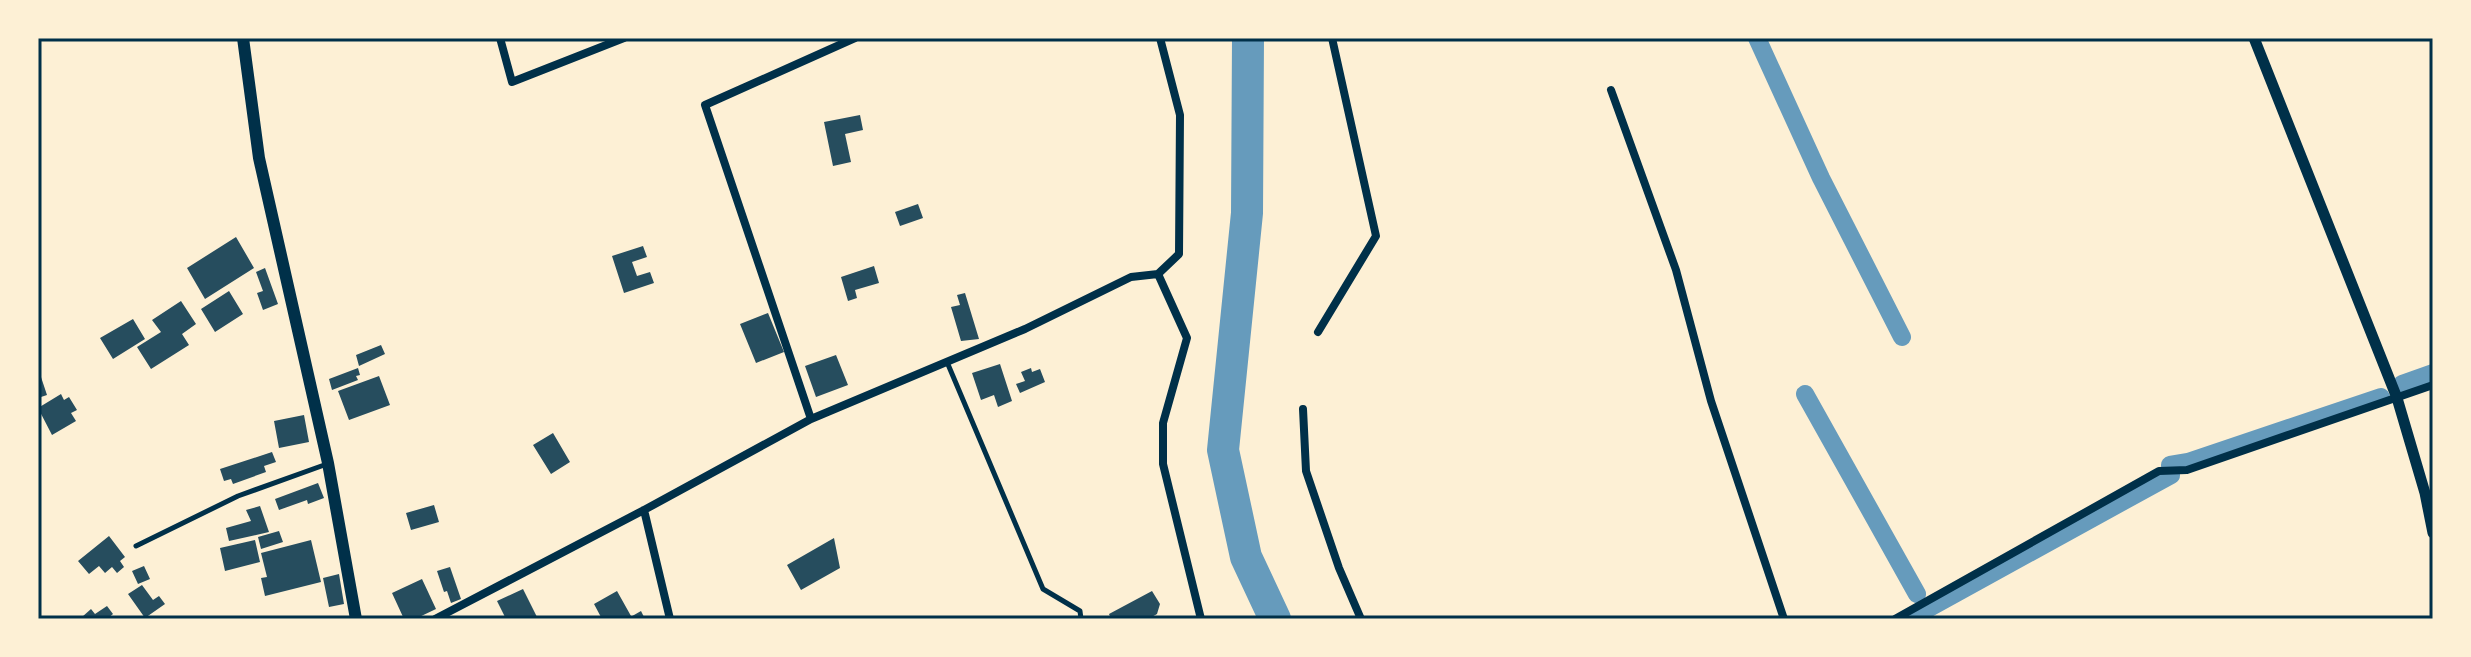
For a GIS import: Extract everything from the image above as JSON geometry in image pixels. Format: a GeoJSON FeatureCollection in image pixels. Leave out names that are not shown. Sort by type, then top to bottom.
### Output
{"type":"FeatureCollection","features":[{"type":"Feature","properties":{"kind":"main road"},"geometry":{"type":"LineString","coordinates":[[243,38],[259,158],[328,463],[356,619]]}},
{"type":"Feature","properties":{"kind":"street"},"geometry":{"type":"LineString","coordinates":[[500,38],[512,82],[624,38]]}},
{"type":"Feature","properties":{"kind":"street"},"geometry":{"type":"LineString","coordinates":[[811,419],[705,105],[855,38]]}},
{"type":"Feature","properties":{"kind":"street"},"geometry":{"type":"LineString","coordinates":[[435,619],[811,419],[1025,329],[1131,277],[1158,274],[1179,254],[1180,115],[1160,38]]}},
{"type":"Feature","properties":{"kind":"street"},"geometry":{"type":"LineString","coordinates":[[1318,332],[1376,236],[1332,38]]}},
{"type":"Feature","properties":{"kind":"street"},"geometry":{"type":"LineString","coordinates":[[2254,38],[2397,398],[2429,493],[2433,533]]}},
{"type":"Feature","properties":{"kind":"street"},"geometry":{"type":"LineString","coordinates":[[1611,90],[1676,270],[1711,401],[1784,619]]}},
{"type":"Feature","properties":{"kind":"street"},"geometry":{"type":"LineString","coordinates":[[1158,274],[1187,338],[1163,423],[1163,464],[1201,619]]}},
{"type":"Feature","properties":{"kind":"street"},"geometry":{"type":"LineString","coordinates":[[1895,619],[2159,471],[2187,470],[2433,385]]}},
{"type":"Feature","properties":{"kind":"street"},"geometry":{"type":"LineString","coordinates":[[1303,409],[1306,471],[1339,568],[1361,619]]}},
{"type":"Feature","properties":{"kind":"street"},"geometry":{"type":"LineString","coordinates":[[644,510],[670,619]]}},
{"type":"Feature","properties":{"kind":"lane"},"geometry":{"type":"LineString","coordinates":[[947,362],[1043,589],[1080,611],[1081,619]]}},
{"type":"Feature","properties":{"kind":"lane"},"geometry":{"type":"LineString","coordinates":[[136,546],[238,496],[328,463]]}},
{"type":"Feature","properties":{"kind":"building"},"geometry":{"type":"Polygon","coordinates":[[[860,115],[863,130],[845,134],[851,162],[833,166],[824,122],[860,115]]]}},
{"type":"Feature","properties":{"kind":"building"},"geometry":{"type":"Polygon","coordinates":[[[918,204],[923,218],[900,226],[895,212],[918,204]]]}},
{"type":"Feature","properties":{"kind":"building"},"geometry":{"type":"Polygon","coordinates":[[[236,237],[254,268],[205,299],[187,268],[236,237]]]}},
{"type":"Feature","properties":{"kind":"building"},"geometry":{"type":"Polygon","coordinates":[[[643,246],[647,257],[632,262],[637,276],[650,272],[654,283],[624,293],[612,256],[643,246]]]}},
{"type":"Feature","properties":{"kind":"building"},"geometry":{"type":"Polygon","coordinates":[[[874,266],[879,283],[855,290],[857,298],[848,301],[841,277],[874,266]]]}},
{"type":"Feature","properties":{"kind":"building"},"geometry":{"type":"Polygon","coordinates":[[[265,268],[278,304],[263,310],[257,293],[263,291],[256,272],[265,268]]]}},
{"type":"Feature","properties":{"kind":"building"},"geometry":{"type":"Polygon","coordinates":[[[229,291],[243,314],[215,332],[201,309],[229,291]]]}},
{"type":"Feature","properties":{"kind":"building"},"geometry":{"type":"Polygon","coordinates":[[[965,293],[979,339],[961,341],[951,307],[960,305],[957,295],[965,293]]]}},
{"type":"Feature","properties":{"kind":"building"},"geometry":{"type":"Polygon","coordinates":[[[181,301],[196,324],[182,334],[189,345],[151,369],[137,347],[161,332],[152,320],[181,301]]]}},
{"type":"Feature","properties":{"kind":"building"},"geometry":{"type":"Polygon","coordinates":[[[768,313],[784,352],[756,363],[740,324],[768,313]]]}},
{"type":"Feature","properties":{"kind":"building"},"geometry":{"type":"Polygon","coordinates":[[[133,319],[145,339],[113,359],[100,338],[133,319]]]}},
{"type":"Feature","properties":{"kind":"building"},"geometry":{"type":"Polygon","coordinates":[[[381,345],[385,354],[359,366],[356,355],[381,345]]]}},
{"type":"Feature","properties":{"kind":"building"},"geometry":{"type":"Polygon","coordinates":[[[836,355],[848,385],[816,397],[805,366],[836,355]]]}},
{"type":"Feature","properties":{"kind":"building"},"geometry":{"type":"Polygon","coordinates":[[[1000,364],[1012,401],[998,407],[994,395],[981,400],[972,373],[1000,364]]]}},
{"type":"Feature","properties":{"kind":"building"},"geometry":{"type":"Polygon","coordinates":[[[38,368],[47,395],[38,398],[38,368]]]}},
{"type":"Feature","properties":{"kind":"building"},"geometry":{"type":"Polygon","coordinates":[[[358,368],[358,380],[332,390],[329,379],[358,368]]]}},
{"type":"Feature","properties":{"kind":"building"},"geometry":{"type":"Polygon","coordinates":[[[1031,368],[1032,372],[1040,369],[1045,382],[1020,393],[1016,384],[1025,381],[1021,372],[1031,368]]]}},
{"type":"Feature","properties":{"kind":"building"},"geometry":{"type":"Polygon","coordinates":[[[379,376],[390,405],[349,420],[338,391],[379,376]]]}},
{"type":"Feature","properties":{"kind":"building"},"geometry":{"type":"Polygon","coordinates":[[[61,394],[64,400],[69,397],[77,410],[71,413],[76,421],[52,435],[38,408],[61,394]]]}},
{"type":"Feature","properties":{"kind":"building"},"geometry":{"type":"Polygon","coordinates":[[[304,415],[309,442],[279,448],[274,421],[304,415]]]}},
{"type":"Feature","properties":{"kind":"building"},"geometry":{"type":"Polygon","coordinates":[[[553,433],[570,462],[551,474],[533,445],[553,433]]]}},
{"type":"Feature","properties":{"kind":"building"},"geometry":{"type":"Polygon","coordinates":[[[272,452],[276,462],[264,466],[266,472],[233,484],[231,479],[224,481],[220,469],[272,452]]]}},
{"type":"Feature","properties":{"kind":"building"},"geometry":{"type":"Polygon","coordinates":[[[318,483],[324,498],[308,504],[307,500],[279,510],[275,499],[318,483]]]}},
{"type":"Feature","properties":{"kind":"building"},"geometry":{"type":"Polygon","coordinates":[[[434,505],[439,522],[411,530],[406,513],[434,505]]]}},
{"type":"Feature","properties":{"kind":"building"},"geometry":{"type":"Polygon","coordinates":[[[260,506],[269,532],[229,541],[226,528],[251,521],[246,510],[260,506]]]}},
{"type":"Feature","properties":{"kind":"building"},"geometry":{"type":"Polygon","coordinates":[[[279,531],[283,542],[261,549],[258,537],[279,531]]]}},
{"type":"Feature","properties":{"kind":"building"},"geometry":{"type":"Polygon","coordinates":[[[109,536],[125,557],[120,561],[124,567],[117,573],[112,567],[105,573],[99,566],[89,574],[78,561],[109,536]]]}},
{"type":"Feature","properties":{"kind":"building"},"geometry":{"type":"Polygon","coordinates":[[[834,538],[840,568],[801,590],[787,565],[834,538]]]}},
{"type":"Feature","properties":{"kind":"building"},"geometry":{"type":"Polygon","coordinates":[[[255,540],[260,562],[225,571],[220,548],[255,540]]]}},
{"type":"Feature","properties":{"kind":"building"},"geometry":{"type":"Polygon","coordinates":[[[311,540],[321,582],[265,596],[261,578],[267,577],[261,553],[311,540]]]}},
{"type":"Feature","properties":{"kind":"building"},"geometry":{"type":"Polygon","coordinates":[[[144,566],[150,579],[138,584],[132,571],[144,566]]]}},
{"type":"Feature","properties":{"kind":"building"},"geometry":{"type":"Polygon","coordinates":[[[450,567],[461,599],[451,603],[437,571],[450,567]]]}},
{"type":"Feature","properties":{"kind":"building"},"geometry":{"type":"Polygon","coordinates":[[[339,574],[344,604],[329,607],[323,578],[339,574]]]}},
{"type":"Feature","properties":{"kind":"building"},"geometry":{"type":"Polygon","coordinates":[[[422,579],[436,609],[415,619],[404,619],[392,593],[422,579]]]}},
{"type":"Feature","properties":{"kind":"building"},"geometry":{"type":"Polygon","coordinates":[[[142,585],[153,600],[159,596],[165,604],[145,618],[128,594],[142,585]]]}},
{"type":"Feature","properties":{"kind":"building"},"geometry":{"type":"Polygon","coordinates":[[[523,589],[538,619],[506,619],[497,601],[523,589]]]}},
{"type":"Feature","properties":{"kind":"building"},"geometry":{"type":"Polygon","coordinates":[[[617,591],[631,616],[602,619],[594,604],[617,591]]]}},
{"type":"Feature","properties":{"kind":"building"},"geometry":{"type":"Polygon","coordinates":[[[1152,591],[1160,604],[1157,614],[1148,619],[1111,619],[1109,614],[1152,591]]]}},
{"type":"Feature","properties":{"kind":"building"},"geometry":{"type":"Polygon","coordinates":[[[107,606],[113,614],[107,619],[82,617],[91,609],[95,614],[107,606]]]}},
{"type":"Feature","properties":{"kind":"building"},"geometry":{"type":"Polygon","coordinates":[[[641,611],[645,619],[627,619],[641,611]]]}},
{"type":"Feature","properties":{"kind":"waterway"},"geometry":{"type":"LineString","coordinates":[[1248,38],[1247,213],[1223,450],[1246,557],[1275,619]]}},
{"type":"Feature","properties":{"kind":"waterway"},"geometry":{"type":"LineString","coordinates":[[1757,38],[1821,178],[1902,337]]}},
{"type":"Feature","properties":{"kind":"waterway"},"geometry":{"type":"LineString","coordinates":[[2402,384],[2433,373]]}},
{"type":"Feature","properties":{"kind":"waterway"},"geometry":{"type":"LineString","coordinates":[[1805,394],[1917,594]]}},
{"type":"Feature","properties":{"kind":"waterway"},"geometry":{"type":"LineString","coordinates":[[1909,619],[2171,475],[2170,465],[2188,462],[2381,397]]}}]}
